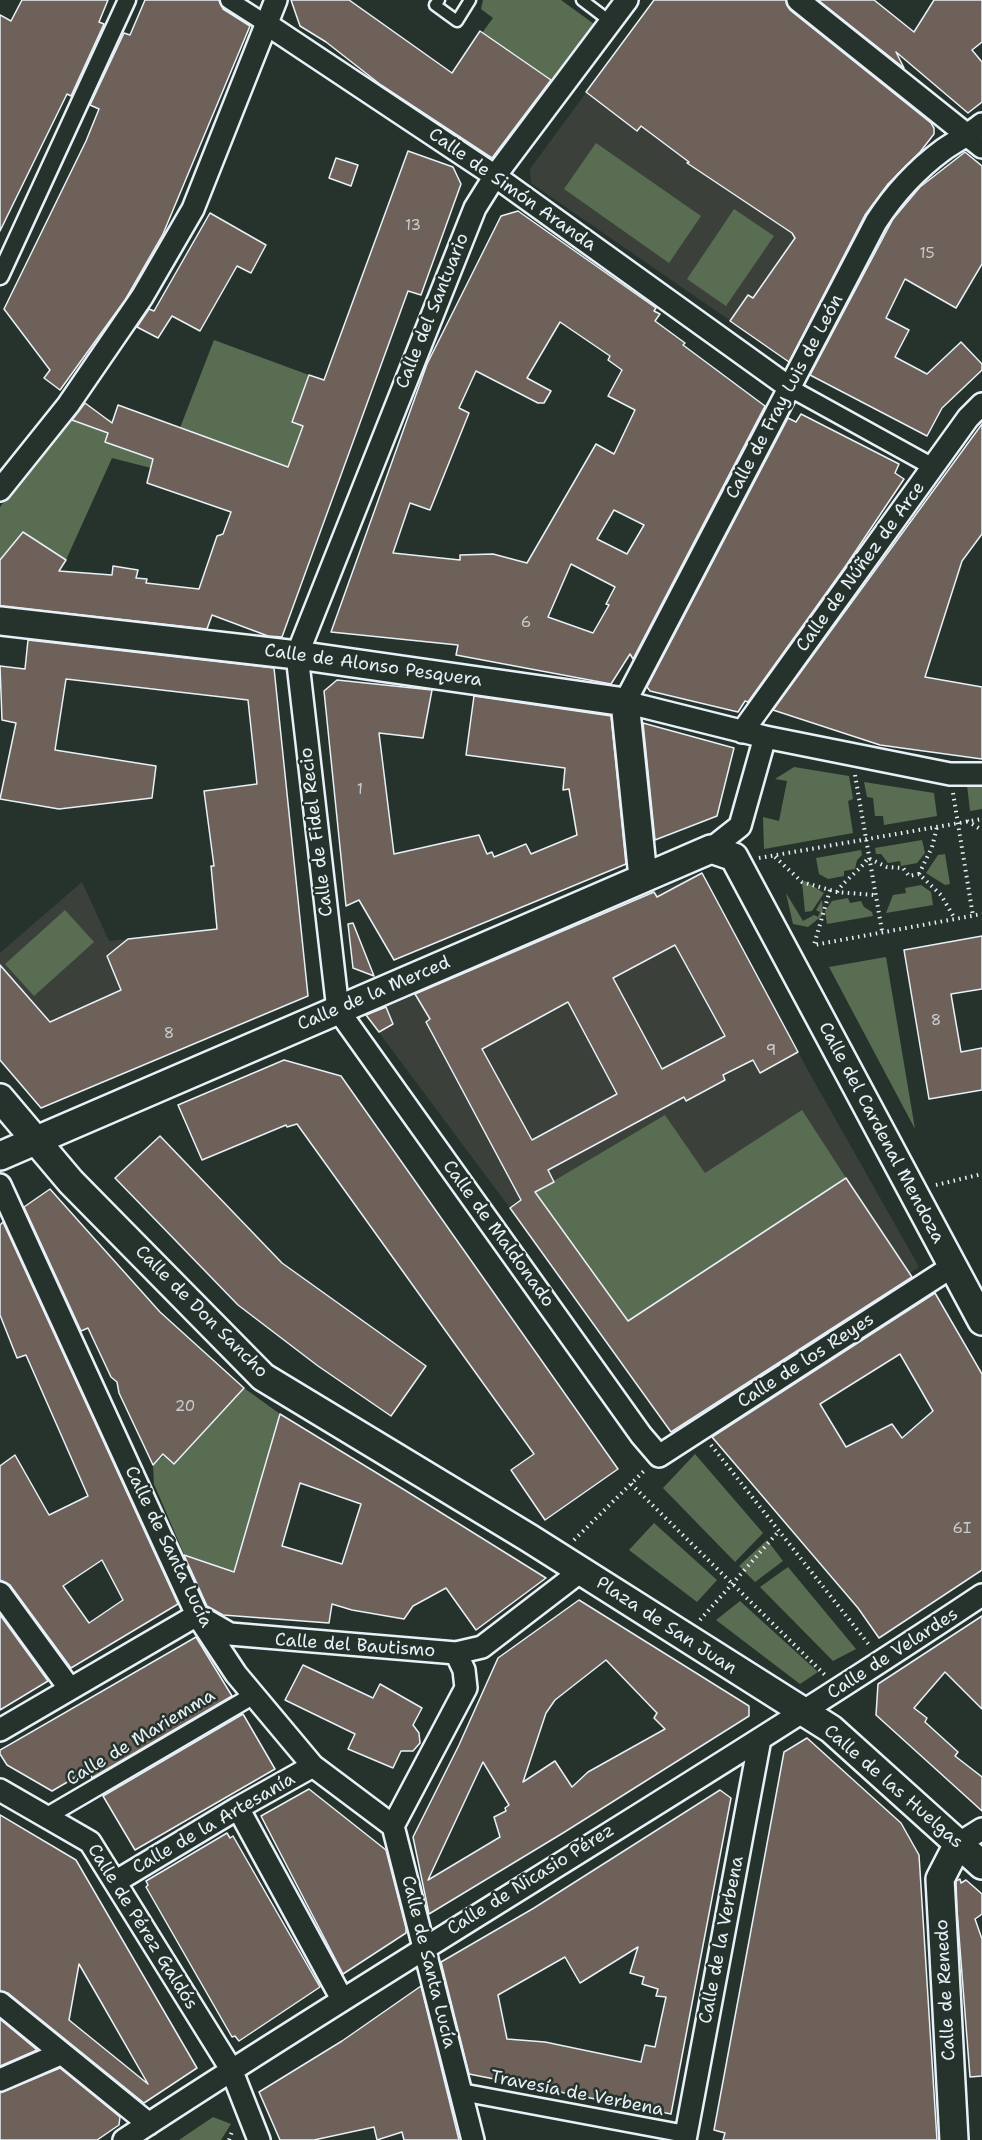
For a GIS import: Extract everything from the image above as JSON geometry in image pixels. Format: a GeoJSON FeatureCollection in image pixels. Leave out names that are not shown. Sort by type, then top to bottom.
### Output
{"type":"FeatureCollection","features":[{"type":"Feature","properties":{"kind":"street"},"geometry":{"type":"LineString","coordinates":[[0,276],[127,0]]}},
{"type":"Feature","properties":{"kind":"street","name":"Calle de Simón Aranda"},"geometry":{"type":"LineString","coordinates":[[229,0],[495,176],[790,388]]}},
{"type":"Feature","properties":{"kind":"street"},"geometry":{"type":"LineString","coordinates":[[0,490],[68,405],[142,297],[182,229],[193,209],[276,0]]}},
{"type":"Feature","properties":{"kind":"street","name":"Calle del Santuario"},"geometry":{"type":"LineString","coordinates":[[297,655],[475,208],[495,176],[627,0]]}},
{"type":"Feature","properties":{"kind":"street"},"geometry":{"type":"LineString","coordinates":[[798,0],[977,135]]}},
{"type":"Feature","properties":{"kind":"street","name":"Calle de Fray Luis de León"},"geometry":{"type":"LineString","coordinates":[[626,702],[876,222],[892,199],[944,149],[977,135]]}},
{"type":"Feature","properties":{"kind":"street"},"geometry":{"type":"LineString","coordinates":[[790,388],[933,467]]}},
{"type":"Feature","properties":{"kind":"street","name":"Calle de Núñez de Arce"},"geometry":{"type":"LineString","coordinates":[[742,732],[968,418],[982,405]]}},
{"type":"Feature","properties":{"kind":"street","name":"Calle de Alonso Pesquera"},"geometry":{"type":"LineString","coordinates":[[0,621],[297,655],[454,685],[626,702],[765,737],[950,774],[982,774]]}},
{"type":"Feature","properties":{"kind":"street","name":"Calle de Fidel Recio"},"geometry":{"type":"LineString","coordinates":[[297,655],[338,1010]]}},
{"type":"Feature","properties":{"kind":"street"},"geometry":{"type":"LineString","coordinates":[[626,702],[643,877]]}},
{"type":"Feature","properties":{"kind":"street"},"geometry":{"type":"LineString","coordinates":[[711,849],[740,826],[765,737]]}},
{"type":"Feature","properties":{"kind":"street","name":"Calle de la Merced"},"geometry":{"type":"LineString","coordinates":[[0,1156],[711,849]]}},
{"type":"Feature","properties":{"kind":"street","name":"Calle del Cardenal Mendoza"},"geometry":{"type":"LineString","coordinates":[[711,849],[734,856],[982,1321]]}},
{"type":"Feature","properties":{"kind":"street","name":"Calle de Maldonado"},"geometry":{"type":"LineString","coordinates":[[338,1010],[634,1426],[659,1456]]}},
{"type":"Feature","properties":{"kind":"street","name":"Calle de Don Sancho"},"geometry":{"type":"LineString","coordinates":[[0,1098],[72,1182],[263,1377],[530,1538]]}},
{"type":"Feature","properties":{"kind":"street","name":"Calle de Santa Lucía"},"geometry":{"type":"LineString","coordinates":[[0,1185],[197,1615],[236,1674],[313,1766],[393,1826],[473,2140]]}},
{"type":"Feature","properties":{"kind":"street","name":"Calle de los Reyes"},"geometry":{"type":"LineString","coordinates":[[659,1456],[953,1266]]}},
{"type":"Feature","properties":{"kind":"street","name":"Plaza de San Juan"},"geometry":{"type":"LineString","coordinates":[[530,1538],[803,1713]]}},
{"type":"Feature","properties":{"kind":"street","name":"Calle del Bautismo"},"geometry":{"type":"LineString","coordinates":[[197,1615],[230,1634],[253,1638],[456,1653],[482,1647],[581,1571]]}},
{"type":"Feature","properties":{"kind":"street"},"geometry":{"type":"LineString","coordinates":[[0,1593],[70,1689]]}},
{"type":"Feature","properties":{"kind":"street","name":"Calle de Velardes"},"geometry":{"type":"LineString","coordinates":[[803,1713],[982,1595]]}},
{"type":"Feature","properties":{"kind":"street"},"geometry":{"type":"LineString","coordinates":[[0,1730],[197,1615]]}},
{"type":"Feature","properties":{"kind":"street","name":"Calle del Bautismo"},"geometry":{"type":"LineString","coordinates":[[236,1674],[241,1650],[253,1638]]}},
{"type":"Feature","properties":{"kind":"street","name":"Calle del Bautismo"},"geometry":{"type":"LineString","coordinates":[[393,1826],[466,1688],[464,1670],[456,1653]]}},
{"type":"Feature","properties":{"kind":"street","name":"Calle de Mariemma"},"geometry":{"type":"LineString","coordinates":[[49,1815],[254,1695]]}},
{"type":"Feature","properties":{"kind":"street","name":"Calle de Nicasio Pérez"},"geometry":{"type":"LineString","coordinates":[[124,2140],[425,1946],[803,1713]]}},
{"type":"Feature","properties":{"kind":"street","name":"Calle de las Huelgas"},"geometry":{"type":"LineString","coordinates":[[803,1713],[831,1729],[982,1865]]}},
{"type":"Feature","properties":{"kind":"street","name":"Calle de la Verbena"},"geometry":{"type":"LineString","coordinates":[[685,2137],[760,1739]]}},
{"type":"Feature","properties":{"kind":"street","name":"Calle de la Artesanía"},"geometry":{"type":"LineString","coordinates":[[115,1882],[237,1808],[313,1766]]}},
{"type":"Feature","properties":{"kind":"street","name":"Calle de Pérez Galdós"},"geometry":{"type":"LineString","coordinates":[[0,1790],[49,1815],[90,1842],[231,2070],[259,2140]]}},
{"type":"Feature","properties":{"kind":"street"},"geometry":{"type":"LineString","coordinates":[[237,1808],[342,1999]]}},
{"type":"Feature","properties":{"kind":"street"},"geometry":{"type":"LineString","coordinates":[[958,1844],[982,1829]]}},
{"type":"Feature","properties":{"kind":"street","name":"Calle de Renedo"},"geometry":{"type":"LineString","coordinates":[[954,2140],[940,1879],[958,1844]]}},
{"type":"Feature","properties":{"kind":"street"},"geometry":{"type":"LineString","coordinates":[[0,2003],[149,2124]]}},
{"type":"Feature","properties":{"kind":"street"},"geometry":{"type":"LineString","coordinates":[[0,2080],[60,2054]]}},
{"type":"Feature","properties":{"kind":"street","name":"Travesía de Verbena"},"geometry":{"type":"LineString","coordinates":[[461,2092],[685,2137]]}},
{"type":"Feature","properties":{"kind":"lane"},"geometry":{"type":"LineString","coordinates":[[439,0],[435,5],[457,21],[470,0]]}},
{"type":"Feature","properties":{"kind":"lane"},"geometry":{"type":"LineString","coordinates":[[582,0],[611,22]]}},
{"type":"Feature","properties":{"kind":"path"},"geometry":{"type":"LineString","coordinates":[[853,766],[882,931]]}},
{"type":"Feature","properties":{"kind":"path"},"geometry":{"type":"LineString","coordinates":[[952,783],[973,916]]}},
{"type":"Feature","properties":{"kind":"path"},"geometry":{"type":"LineString","coordinates":[[751,857],[775,856],[982,819]]}},
{"type":"Feature","properties":{"kind":"path"},"geometry":{"type":"LineString","coordinates":[[968,821],[982,830]]}},
{"type":"Feature","properties":{"kind":"path"},"geometry":{"type":"LineString","coordinates":[[919,874],[932,847],[937,827]]}},
{"type":"Feature","properties":{"kind":"path"},"geometry":{"type":"LineString","coordinates":[[775,856],[802,882],[837,892],[874,895]]}},
{"type":"Feature","properties":{"kind":"path"},"geometry":{"type":"LineString","coordinates":[[868,858],[887,867],[903,868],[909,876],[919,874]]}},
{"type":"Feature","properties":{"kind":"path"},"geometry":{"type":"LineString","coordinates":[[837,892],[845,879],[859,870],[868,858]]}},
{"type":"Feature","properties":{"kind":"path"},"geometry":{"type":"LineString","coordinates":[[919,874],[940,895],[955,919]]}},
{"type":"Feature","properties":{"kind":"path"},"geometry":{"type":"LineString","coordinates":[[830,890],[814,945],[982,914]]}},
{"type":"Feature","properties":{"kind":"path"},"geometry":{"type":"LineString","coordinates":[[936,1185],[982,1174]]}},
{"type":"Feature","properties":{"kind":"path"},"geometry":{"type":"LineString","coordinates":[[700,1430],[872,1649]]}},
{"type":"Feature","properties":{"kind":"path"},"geometry":{"type":"LineString","coordinates":[[574,1541],[659,1456]]}},
{"type":"Feature","properties":{"kind":"path"},"geometry":{"type":"LineString","coordinates":[[631,1484],[830,1679]]}},
{"type":"Feature","properties":{"kind":"path","name":"Plaza de San Juan"},"geometry":{"type":"LineString","coordinates":[[696,1624],[779,1531]]}},
{"type":"Feature","properties":{"kind":"shaded area"},"geometry":{"type":"Polygon","coordinates":[[[627,37],[708,41],[890,190],[793,364],[531,183],[530,169],[627,37]]]}},
{"type":"Feature","properties":{"kind":"shaded area"},"geometry":{"type":"Polygon","coordinates":[[[702,873],[806,1067],[919,1267],[671,1432],[510,1208],[363,1011],[702,873]]]}},
{"type":"Feature","properties":{"kind":"shaded area"},"geometry":{"type":"Polygon","coordinates":[[[82,882],[109,941],[300,919],[41,1108],[0,1060],[0,953],[82,882]]]}},
{"type":"Feature","properties":{"kind":"green space"},"geometry":{"type":"Polygon","coordinates":[[[483,0],[561,0],[594,24],[551,81],[482,33],[493,18],[481,9],[483,0]]]}},
{"type":"Feature","properties":{"kind":"green space"},"geometry":{"type":"Polygon","coordinates":[[[596,143],[701,216],[669,263],[564,189],[596,143]]]}},
{"type":"Feature","properties":{"kind":"green space"},"geometry":{"type":"Polygon","coordinates":[[[734,209],[774,236],[726,306],[687,279],[734,209]]]}},
{"type":"Feature","properties":{"kind":"green space"},"geometry":{"type":"Polygon","coordinates":[[[214,340],[309,375],[292,422],[303,426],[288,467],[180,428],[214,340]]]}},
{"type":"Feature","properties":{"kind":"green space"},"geometry":{"type":"Polygon","coordinates":[[[102,416],[112,421],[105,442],[154,459],[151,468],[112,458],[66,560],[24,532],[0,560],[0,507],[71,420],[94,428],[102,416]]]}},
{"type":"Feature","properties":{"kind":"green space"},"geometry":{"type":"Polygon","coordinates":[[[794,767],[849,776],[853,799],[848,801],[853,833],[764,849],[763,817],[779,821],[787,781],[775,779],[794,767]]]}},
{"type":"Feature","properties":{"kind":"green space"},"geometry":{"type":"Polygon","coordinates":[[[864,782],[934,793],[937,816],[884,825],[883,816],[875,816],[873,798],[867,797],[864,782]]]}},
{"type":"Feature","properties":{"kind":"green space"},"geometry":{"type":"Polygon","coordinates":[[[967,785],[982,785],[982,809],[970,811],[967,785]]]}},
{"type":"Feature","properties":{"kind":"green space"},"geometry":{"type":"Polygon","coordinates":[[[922,840],[925,853],[917,863],[901,866],[900,861],[888,863],[881,854],[876,854],[875,848],[922,840]]]}},
{"type":"Feature","properties":{"kind":"green space"},"geometry":{"type":"Polygon","coordinates":[[[861,850],[862,855],[857,860],[855,869],[844,871],[844,876],[828,879],[819,874],[816,858],[861,850]]]}},
{"type":"Feature","properties":{"kind":"green space"},"geometry":{"type":"Polygon","coordinates":[[[945,854],[950,884],[945,885],[926,873],[938,855],[945,854]]]}},
{"type":"Feature","properties":{"kind":"green space"},"geometry":{"type":"Polygon","coordinates":[[[805,881],[824,893],[812,911],[805,912],[802,882],[805,881]]]}},
{"type":"Feature","properties":{"kind":"green space"},"geometry":{"type":"Polygon","coordinates":[[[921,885],[931,892],[933,905],[886,913],[893,895],[906,893],[905,888],[921,885]]]}},
{"type":"Feature","properties":{"kind":"green space"},"geometry":{"type":"Polygon","coordinates":[[[786,893],[803,921],[814,915],[818,917],[820,912],[816,910],[822,900],[823,915],[808,927],[793,924],[786,893]]]}},
{"type":"Feature","properties":{"kind":"green space"},"geometry":{"type":"Polygon","coordinates":[[[848,898],[850,903],[861,901],[873,916],[827,924],[825,911],[832,901],[848,898]]]}},
{"type":"Feature","properties":{"kind":"green space"},"geometry":{"type":"Polygon","coordinates":[[[65,910],[94,942],[34,996],[5,964],[65,910]]]}},
{"type":"Feature","properties":{"kind":"green space"},"geometry":{"type":"Polygon","coordinates":[[[886,957],[915,1129],[829,967],[886,957]]]}},
{"type":"Feature","properties":{"kind":"green space"},"geometry":{"type":"Polygon","coordinates":[[[802,1110],[846,1178],[629,1323],[535,1192],[665,1115],[705,1173],[802,1110]]]}},
{"type":"Feature","properties":{"kind":"green space"},"geometry":{"type":"Polygon","coordinates":[[[244,1388],[280,1414],[234,1572],[189,1557],[198,1587],[154,1484],[153,1465],[244,1388]]]}},
{"type":"Feature","properties":{"kind":"green space"},"geometry":{"type":"Polygon","coordinates":[[[695,1454],[763,1533],[735,1562],[663,1488],[695,1454]]]}},
{"type":"Feature","properties":{"kind":"green space"},"geometry":{"type":"Polygon","coordinates":[[[654,1523],[717,1580],[697,1602],[629,1550],[654,1523]]]}},
{"type":"Feature","properties":{"kind":"green space"},"geometry":{"type":"Polygon","coordinates":[[[767,1540],[783,1561],[755,1582],[739,1566],[767,1540]]]}},
{"type":"Feature","properties":{"kind":"green space"},"geometry":{"type":"Polygon","coordinates":[[[788,1567],[856,1649],[833,1661],[760,1587],[788,1567]]]}},
{"type":"Feature","properties":{"kind":"green space"},"geometry":{"type":"Polygon","coordinates":[[[740,1601],[818,1672],[800,1684],[716,1620],[740,1601]]]}},
{"type":"Feature","properties":{"kind":"green space"},"geometry":{"type":"Polygon","coordinates":[[[213,2117],[231,2124],[221,2140],[179,2140],[213,2117]]]}},
{"type":"Feature","properties":{"kind":"building"},"geometry":{"type":"Polygon","coordinates":[[[22,0],[108,0],[99,22],[104,24],[71,96],[67,94],[0,231],[0,15],[11,21],[22,0]]]}},
{"type":"Feature","properties":{"kind":"building"},"geometry":{"type":"Polygon","coordinates":[[[145,0],[219,0],[223,9],[250,26],[163,234],[125,300],[60,390],[44,378],[50,370],[4,309],[86,141],[99,109],[90,105],[124,33],[130,35],[145,0]]]}},
{"type":"Feature","properties":{"kind":"building"},"geometry":{"type":"Polygon","coordinates":[[[291,0],[349,0],[452,73],[480,31],[551,80],[492,158],[381,85],[326,42],[300,26],[291,0]]]}},
{"type":"Feature","properties":{"kind":"building"},"geometry":{"type":"Polygon","coordinates":[[[654,0],[786,0],[790,10],[931,123],[934,128],[934,134],[920,152],[888,184],[865,215],[789,362],[730,321],[748,295],[753,298],[795,238],[792,233],[687,163],[689,162],[641,126],[637,131],[586,92],[654,0]]]}},
{"type":"Feature","properties":{"kind":"building"},"geometry":{"type":"Polygon","coordinates":[[[818,0],[874,0],[914,32],[934,0],[982,0],[982,42],[972,50],[982,62],[982,102],[968,113],[896,52],[904,68],[818,0]]]}},
{"type":"Feature","properties":{"kind":"building"},"geometry":{"type":"Polygon","coordinates":[[[408,151],[453,167],[461,184],[421,295],[408,291],[282,637],[268,636],[212,615],[207,629],[0,606],[0,560],[23,532],[66,560],[59,571],[112,575],[113,566],[138,570],[136,578],[147,579],[146,583],[199,589],[217,536],[223,534],[231,512],[147,483],[153,459],[105,442],[108,433],[72,420],[85,403],[112,423],[118,405],[288,467],[303,426],[292,422],[309,375],[324,380],[408,151]]]}},
{"type":"Feature","properties":{"kind":"building"},"geometry":{"type":"Polygon","coordinates":[[[965,152],[982,166],[982,264],[956,308],[905,279],[886,318],[909,330],[895,357],[927,374],[961,342],[982,364],[982,370],[942,408],[927,436],[810,375],[893,219],[920,187],[965,152]]]}},
{"type":"Feature","properties":{"kind":"building"},"geometry":{"type":"Polygon","coordinates":[[[336,158],[358,165],[351,186],[329,178],[336,158]]]}},
{"type":"Feature","properties":{"kind":"building"},"geometry":{"type":"Polygon","coordinates":[[[518,211],[656,308],[654,311],[660,314],[655,321],[685,343],[683,345],[765,406],[633,659],[630,654],[611,684],[456,655],[458,645],[331,632],[427,364],[501,216],[518,211]],[[560,322],[527,378],[551,391],[544,403],[538,403],[476,371],[459,408],[469,413],[430,510],[410,503],[393,553],[460,560],[460,555],[493,554],[527,563],[596,444],[614,454],[635,410],[608,396],[622,370],[608,360],[610,356],[560,322]],[[614,510],[597,539],[627,554],[644,525],[614,510]],[[571,564],[548,617],[593,633],[609,605],[606,604],[615,587],[571,564]]]}},
{"type":"Feature","properties":{"kind":"building"},"geometry":{"type":"Polygon","coordinates":[[[210,213],[266,245],[251,273],[237,266],[200,331],[172,316],[158,338],[137,327],[149,309],[154,311],[210,213]]]}},
{"type":"Feature","properties":{"kind":"building"},"geometry":{"type":"Polygon","coordinates":[[[801,414],[899,464],[895,473],[904,479],[847,564],[748,702],[745,701],[738,712],[650,691],[647,687],[788,418],[796,422],[801,414]]]}},
{"type":"Feature","properties":{"kind":"building"},"geometry":{"type":"Polygon","coordinates":[[[982,424],[982,534],[962,561],[925,677],[982,687],[982,759],[880,745],[773,710],[982,424]]]}},
{"type":"Feature","properties":{"kind":"building"},"geometry":{"type":"Polygon","coordinates":[[[28,640],[274,668],[308,996],[41,1108],[0,1060],[0,965],[50,1022],[121,990],[107,956],[128,939],[217,929],[211,866],[214,866],[204,791],[257,784],[248,700],[66,679],[55,750],[156,766],[152,798],[59,809],[0,799],[16,723],[2,720],[0,666],[25,669],[28,640]]]}},
{"type":"Feature","properties":{"kind":"building"},"geometry":{"type":"Polygon","coordinates":[[[337,680],[432,690],[423,738],[379,733],[394,854],[479,835],[487,854],[492,852],[494,857],[526,844],[531,854],[577,835],[569,789],[563,790],[565,768],[466,755],[474,696],[611,716],[626,864],[394,960],[359,900],[346,906],[324,691],[337,680]]]}},
{"type":"Feature","properties":{"kind":"building"},"geometry":{"type":"Polygon","coordinates":[[[643,723],[734,748],[717,816],[655,840],[643,723]]]}},
{"type":"Feature","properties":{"kind":"building"},"geometry":{"type":"Polygon","coordinates":[[[702,873],[798,1052],[760,1073],[753,1060],[723,1075],[725,1080],[686,1101],[684,1097],[548,1170],[554,1182],[535,1192],[628,1321],[846,1178],[912,1277],[671,1432],[510,1208],[521,1200],[426,1022],[430,1019],[415,994],[654,892],[657,897],[702,873]],[[675,945],[613,978],[662,1069],[725,1036],[675,945]],[[568,1002],[482,1049],[532,1140],[617,1094],[568,1002]]]}},
{"type":"Feature","properties":{"kind":"building"},"geometry":{"type":"Polygon","coordinates":[[[353,923],[374,976],[353,968],[348,924],[353,923]]]}},
{"type":"Feature","properties":{"kind":"building"},"geometry":{"type":"Polygon","coordinates":[[[982,936],[982,989],[951,994],[961,1052],[982,1048],[982,1090],[929,1099],[904,950],[982,936]]]}},
{"type":"Feature","properties":{"kind":"building"},"geometry":{"type":"Polygon","coordinates":[[[386,1007],[393,1024],[379,1032],[366,1015],[386,1007]]]}},
{"type":"Feature","properties":{"kind":"building"},"geometry":{"type":"Polygon","coordinates":[[[284,1060],[341,1076],[618,1469],[545,1520],[511,1470],[534,1454],[297,1124],[287,1127],[286,1125],[202,1160],[178,1105],[284,1060]]]}},
{"type":"Feature","properties":{"kind":"building"},"geometry":{"type":"Polygon","coordinates":[[[160,1136],[282,1263],[426,1366],[391,1416],[318,1366],[238,1305],[115,1178],[160,1136]]]}},
{"type":"Feature","properties":{"kind":"building"},"geometry":{"type":"Polygon","coordinates":[[[50,1189],[160,1312],[244,1388],[174,1464],[163,1454],[153,1465],[119,1393],[117,1382],[111,1377],[88,1328],[81,1331],[24,1207],[50,1189]]]}},
{"type":"Feature","properties":{"kind":"building"},"geometry":{"type":"Polygon","coordinates":[[[3,1222],[178,1604],[71,1668],[10,1585],[0,1580],[0,1466],[15,1455],[49,1515],[88,1496],[26,1355],[17,1358],[0,1315],[0,1225],[3,1222]],[[102,1560],[63,1586],[89,1623],[123,1600],[102,1560]]]}},
{"type":"Feature","properties":{"kind":"building"},"geometry":{"type":"Polygon","coordinates":[[[935,1293],[982,1374],[982,1570],[879,1638],[858,1608],[712,1437],[935,1293]],[[900,1354],[820,1404],[846,1447],[892,1424],[902,1438],[933,1411],[900,1354]]]}},
{"type":"Feature","properties":{"kind":"building"},"geometry":{"type":"Polygon","coordinates":[[[280,1414],[546,1578],[476,1630],[446,1588],[413,1606],[404,1619],[332,1604],[329,1623],[223,1615],[207,1606],[184,1555],[234,1572],[280,1414]],[[300,1483],[282,1546],[342,1564],[361,1504],[300,1483]]]}},
{"type":"Feature","properties":{"kind":"building"},"geometry":{"type":"Polygon","coordinates":[[[579,1600],[749,1706],[749,1716],[429,1914],[413,1837],[459,1745],[498,1658],[579,1600]],[[606,1660],[555,1700],[546,1713],[523,1782],[555,1761],[572,1787],[588,1772],[665,1729],[654,1718],[657,1713],[606,1660]],[[483,1762],[428,1880],[500,1837],[494,1817],[506,1811],[505,1808],[509,1805],[483,1762]]]}},
{"type":"Feature","properties":{"kind":"building"},"geometry":{"type":"Polygon","coordinates":[[[0,1615],[48,1681],[0,1710],[0,1615]]]}},
{"type":"Feature","properties":{"kind":"building"},"geometry":{"type":"Polygon","coordinates":[[[982,1616],[982,1709],[945,1672],[914,1708],[927,1718],[925,1722],[958,1752],[955,1756],[982,1777],[982,1811],[876,1715],[878,1684],[982,1616]]]}},
{"type":"Feature","properties":{"kind":"building"},"geometry":{"type":"Polygon","coordinates":[[[196,1637],[232,1696],[92,1778],[88,1770],[52,1791],[7,1765],[0,1754],[0,1750],[196,1637]]]}},
{"type":"Feature","properties":{"kind":"building"},"geometry":{"type":"Polygon","coordinates":[[[303,1665],[373,1698],[380,1684],[422,1708],[413,1725],[419,1733],[420,1743],[413,1751],[401,1751],[393,1768],[348,1749],[355,1734],[285,1700],[303,1665]]]}},
{"type":"Feature","properties":{"kind":"building"},"geometry":{"type":"Polygon","coordinates":[[[243,1714],[275,1769],[135,1850],[103,1796],[243,1714]]]}},
{"type":"Feature","properties":{"kind":"building"},"geometry":{"type":"Polygon","coordinates":[[[807,1738],[901,1823],[919,1855],[937,2140],[723,2140],[725,2133],[714,2130],[784,1752],[807,1738]]]}},
{"type":"Feature","properties":{"kind":"building"},"geometry":{"type":"Polygon","coordinates":[[[309,1789],[386,1850],[406,1928],[406,1933],[343,1974],[261,1816],[309,1789]]]}},
{"type":"Feature","properties":{"kind":"building"},"geometry":{"type":"Polygon","coordinates":[[[720,1790],[731,1798],[671,2114],[469,2074],[441,1962],[534,1908],[720,1790]],[[638,1947],[580,1983],[565,1957],[498,1995],[507,2039],[545,2042],[641,2062],[645,2045],[655,2047],[666,1997],[656,1996],[658,1989],[642,1984],[644,1977],[630,1973],[638,1947]]]}},
{"type":"Feature","properties":{"kind":"building"},"geometry":{"type":"Polygon","coordinates":[[[0,1815],[76,1860],[197,2068],[144,2103],[8,1993],[0,1991],[0,1815]],[[79,1964],[69,2020],[148,2084],[79,1964]]]}},
{"type":"Feature","properties":{"kind":"building"},"geometry":{"type":"Polygon","coordinates":[[[227,1833],[230,1838],[233,1836],[320,1987],[239,2041],[235,2036],[232,2037],[146,1887],[148,1885],[146,1881],[227,1833]]]}},
{"type":"Feature","properties":{"kind":"building"},"geometry":{"type":"Polygon","coordinates":[[[960,1879],[961,1883],[966,1880],[982,1894],[982,1914],[975,1919],[982,1939],[982,2076],[970,2077],[957,1910],[956,1881],[960,1879]]]}},
{"type":"Feature","properties":{"kind":"building"},"geometry":{"type":"Polygon","coordinates":[[[421,1986],[459,2140],[404,2140],[402,2132],[377,2140],[374,2127],[314,2140],[280,2140],[259,2092],[342,2041],[421,1986]]]}},
{"type":"Feature","properties":{"kind":"building"},"geometry":{"type":"Polygon","coordinates":[[[0,2019],[37,2050],[0,2066],[0,2019]]]}},
{"type":"Feature","properties":{"kind":"building"},"geometry":{"type":"Polygon","coordinates":[[[60,2068],[120,2117],[119,2125],[97,2140],[0,2140],[0,2093],[60,2068]]]}}]}
